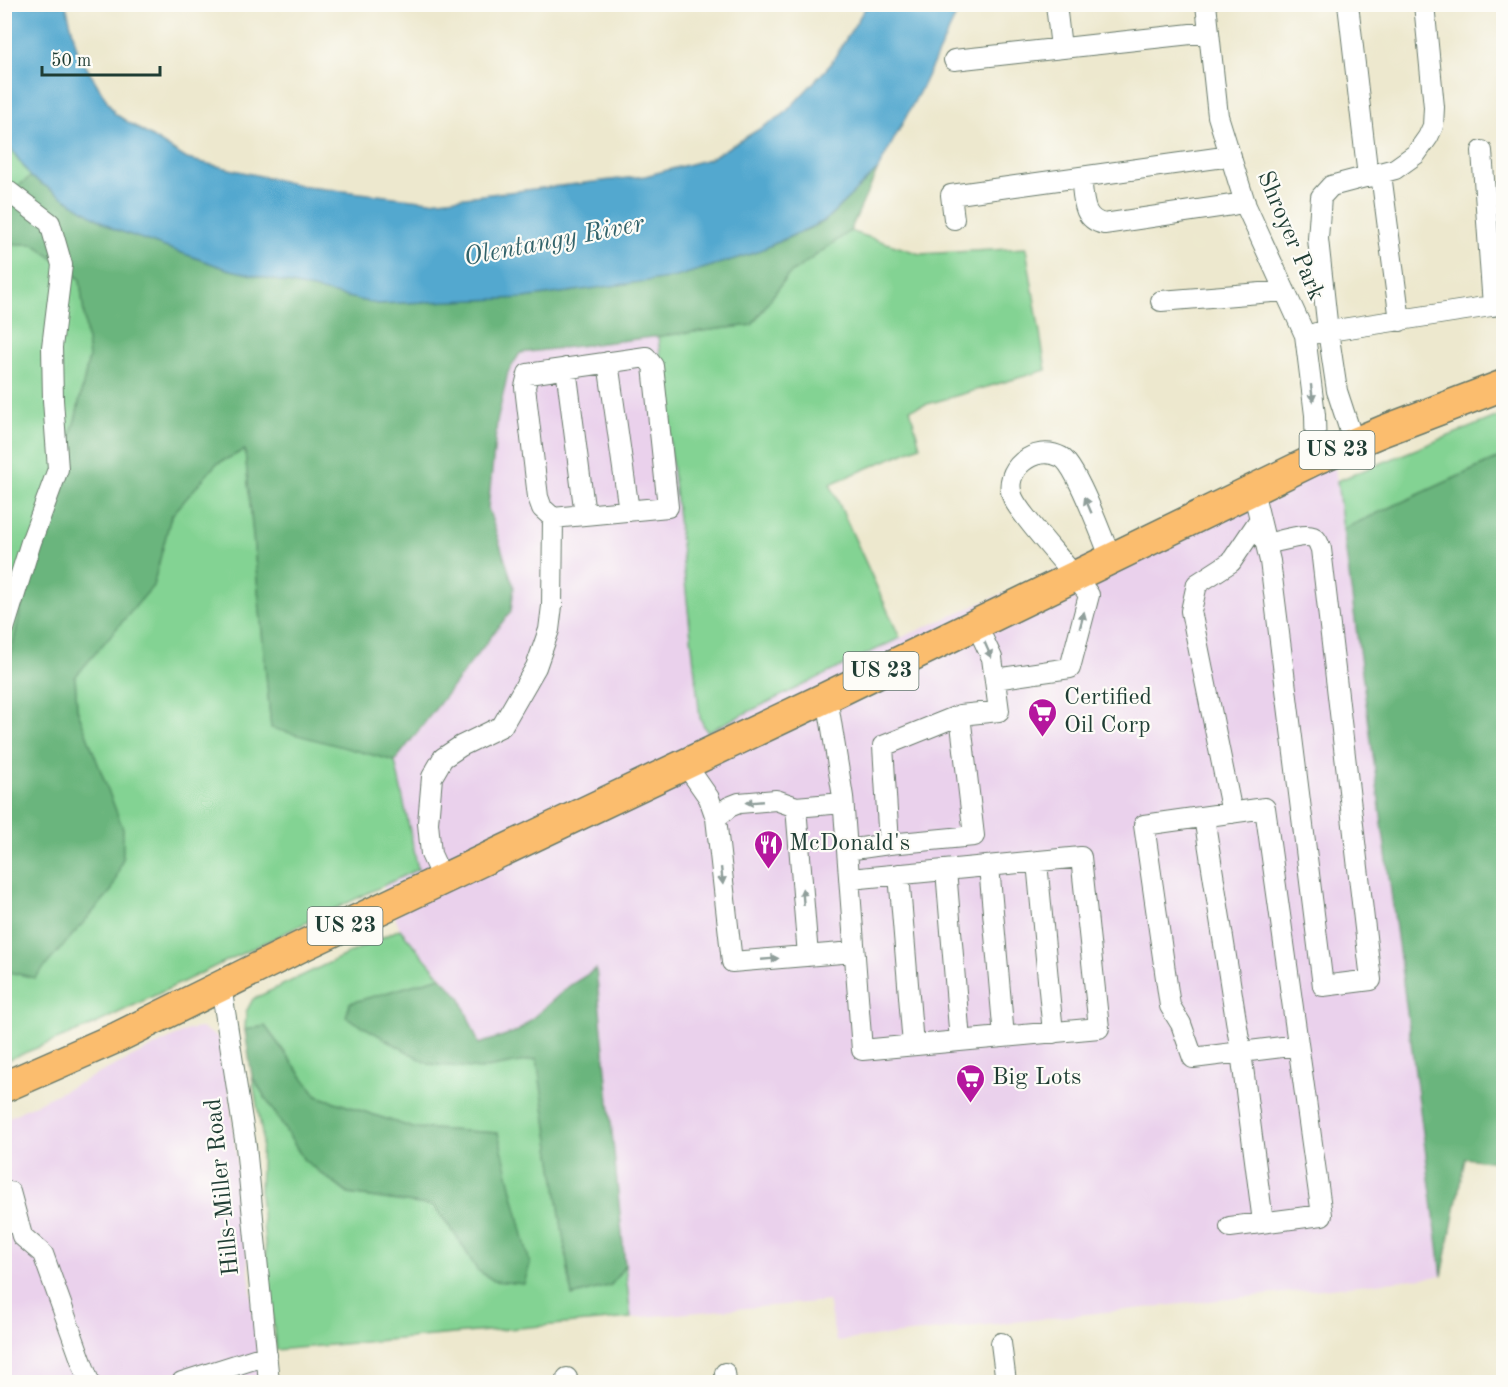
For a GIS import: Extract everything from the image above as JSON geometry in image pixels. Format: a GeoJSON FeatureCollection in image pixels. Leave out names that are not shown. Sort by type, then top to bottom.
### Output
{"type":"FeatureCollection","features":[{"type":"Feature","properties":{"kind":"highway","name":"US 23"},"geometry":{"type":"LineString","coordinates":[[4,1087],[118,1037],[827,697],[1316,459],[1503,386]]}},
{"type":"Feature","properties":{"kind":"street"},"geometry":{"type":"LineString","coordinates":[[1056,4],[1061,48]]}},
{"type":"Feature","properties":{"kind":"street","name":"Shroyer Park"},"geometry":{"type":"LineString","coordinates":[[1206,4],[1218,116],[1245,202],[1305,334],[1315,415],[1316,459]]}},
{"type":"Feature","properties":{"kind":"street"},"geometry":{"type":"LineString","coordinates":[[1348,4],[1400,321]]}},
{"type":"Feature","properties":{"kind":"street"},"geometry":{"type":"LineString","coordinates":[[1354,443],[1337,391],[1328,332],[1318,239],[1321,197],[1330,186],[1395,169],[1416,154],[1428,137],[1433,126],[1434,107],[1424,4]]}},
{"type":"Feature","properties":{"kind":"street"},"geometry":{"type":"LineString","coordinates":[[954,60],[1209,32]]}},
{"type":"Feature","properties":{"kind":"street"},"geometry":{"type":"LineString","coordinates":[[1305,334],[1498,305],[1495,217],[1482,150]]}},
{"type":"Feature","properties":{"kind":"street"},"geometry":{"type":"LineString","coordinates":[[954,219],[951,195],[1231,156]]}},
{"type":"Feature","properties":{"kind":"street"},"geometry":{"type":"LineString","coordinates":[[1081,177],[1088,216],[1095,222],[1104,224],[1245,202]]}},
{"type":"Feature","properties":{"kind":"street"},"geometry":{"type":"LineString","coordinates":[[4,188],[50,224],[62,265],[52,347],[58,469],[31,542],[5,629]]}},
{"type":"Feature","properties":{"kind":"street"},"geometry":{"type":"LineString","coordinates":[[1161,301],[1285,291]]}},
{"type":"Feature","properties":{"kind":"street"},"geometry":{"type":"LineString","coordinates":[[646,357],[650,359],[653,366],[668,507],[553,518],[542,508],[538,497],[526,379],[528,374],[566,368],[646,357]]}},
{"type":"Feature","properties":{"kind":"street"},"geometry":{"type":"LineString","coordinates":[[608,362],[629,511]]}},
{"type":"Feature","properties":{"kind":"street"},"geometry":{"type":"LineString","coordinates":[[566,368],[585,515]]}},
{"type":"Feature","properties":{"kind":"street"},"geometry":{"type":"LineString","coordinates":[[995,679],[1070,668],[1089,595],[1048,546],[1013,497],[1010,481],[1018,465],[1031,456],[1046,453],[1062,457],[1073,470],[1111,558]]}},
{"type":"Feature","properties":{"kind":"street"},"geometry":{"type":"LineString","coordinates":[[1253,490],[1270,561],[1323,986],[1371,980],[1321,549],[1318,541],[1313,537],[1266,544]]}},
{"type":"Feature","properties":{"kind":"street"},"geometry":{"type":"LineString","coordinates":[[443,880],[431,854],[428,823],[432,777],[443,758],[461,746],[502,726],[536,667],[549,630],[552,606],[553,518]]}},
{"type":"Feature","properties":{"kind":"street"},"geometry":{"type":"LineString","coordinates":[[1232,813],[1191,612],[1197,584],[1231,562],[1260,519]]}},
{"type":"Feature","properties":{"kind":"street"},"geometry":{"type":"LineString","coordinates":[[889,844],[883,746],[960,715],[999,711],[992,658],[976,624]]}},
{"type":"Feature","properties":{"kind":"street"},"geometry":{"type":"LineString","coordinates":[[827,697],[843,803],[862,1050],[1099,1028],[1081,857],[850,879]]}},
{"type":"Feature","properties":{"kind":"street"},"geometry":{"type":"LineString","coordinates":[[847,850],[974,836],[960,715]]}},
{"type":"Feature","properties":{"kind":"street"},"geometry":{"type":"LineString","coordinates":[[686,765],[709,798],[716,818],[732,962],[854,952]]}},
{"type":"Feature","properties":{"kind":"street"},"geometry":{"type":"LineString","coordinates":[[716,818],[729,807],[739,803],[776,800],[796,807],[843,803]]}},
{"type":"Feature","properties":{"kind":"street"},"geometry":{"type":"LineString","coordinates":[[796,807],[808,956]]}},
{"type":"Feature","properties":{"kind":"street"},"geometry":{"type":"LineString","coordinates":[[1230,1227],[1322,1215],[1265,808],[1144,825],[1170,1006],[1181,1024],[1193,1059],[1298,1045]]}},
{"type":"Feature","properties":{"kind":"street"},"geometry":{"type":"LineString","coordinates":[[1204,817],[1241,1052],[1263,1222]]}},
{"type":"Feature","properties":{"kind":"street"},"geometry":{"type":"LineString","coordinates":[[1037,862],[1053,1033]]}},
{"type":"Feature","properties":{"kind":"street"},"geometry":{"type":"LineString","coordinates":[[989,866],[1004,1037]]}},
{"type":"Feature","properties":{"kind":"street"},"geometry":{"type":"LineString","coordinates":[[946,870],[960,1041]]}},
{"type":"Feature","properties":{"kind":"street"},"geometry":{"type":"LineString","coordinates":[[899,874],[913,1046]]}},
{"type":"Feature","properties":{"kind":"street","name":"Hills-Miller Road"},"geometry":{"type":"LineString","coordinates":[[221,986],[246,1146],[269,1383]]}},
{"type":"Feature","properties":{"kind":"street"},"geometry":{"type":"LineString","coordinates":[[4,1193],[10,1192],[12,1230],[43,1254],[89,1383]]}},
{"type":"Feature","properties":{"kind":"street"},"geometry":{"type":"LineString","coordinates":[[1001,1342],[1006,1383]]}},
{"type":"Feature","properties":{"kind":"street"},"geometry":{"type":"LineString","coordinates":[[182,1383],[267,1354]]}},
{"type":"Feature","properties":{"kind":"shaded area"},"geometry":{"type":"Polygon","coordinates":[[[658,336],[700,717],[707,731],[900,638],[1333,451],[1442,1276],[836,1341],[828,1301],[631,1318],[596,969],[569,986],[518,1031],[478,1044],[460,997],[400,929],[383,887],[418,869],[395,761],[511,611],[514,586],[488,508],[497,422],[508,372],[520,353],[658,336]]]}},
{"type":"Feature","properties":{"kind":"shaded area"},"geometry":{"type":"Polygon","coordinates":[[[201,1028],[218,1037],[225,1054],[261,1382],[5,1382],[5,1119],[188,1030],[201,1028]]]}},
{"type":"Feature","properties":{"kind":"green space"},"geometry":{"type":"Polygon","coordinates":[[[4,140],[31,177],[5,195],[4,195],[4,140]]]}},
{"type":"Feature","properties":{"kind":"green space"},"geometry":{"type":"Polygon","coordinates":[[[878,169],[850,231],[787,276],[752,325],[520,353],[508,372],[497,422],[488,508],[514,587],[511,611],[395,761],[271,728],[245,450],[216,464],[171,516],[153,586],[75,677],[77,709],[123,829],[123,858],[112,890],[35,978],[5,971],[4,769],[9,753],[5,728],[5,682],[25,590],[76,417],[89,357],[80,279],[34,244],[5,244],[5,195],[31,177],[114,229],[227,269],[378,304],[524,298],[676,277],[754,253],[824,222],[878,169]]]}},
{"type":"Feature","properties":{"kind":"green space"},"geometry":{"type":"Polygon","coordinates":[[[850,231],[920,254],[1026,248],[1046,370],[910,409],[920,446],[830,484],[900,638],[707,732],[700,718],[658,336],[752,325],[787,276],[850,231]]]}},
{"type":"Feature","properties":{"kind":"green space"},"geometry":{"type":"Polygon","coordinates":[[[5,244],[34,244],[80,279],[89,357],[76,417],[25,590],[5,682],[5,244]]]}},
{"type":"Feature","properties":{"kind":"green space"},"geometry":{"type":"Polygon","coordinates":[[[1503,414],[1503,456],[1343,529],[1337,481],[1503,414]]]}},
{"type":"Feature","properties":{"kind":"green space"},"geometry":{"type":"Polygon","coordinates":[[[245,450],[271,727],[395,761],[418,869],[93,1025],[5,1061],[5,971],[35,978],[122,829],[77,709],[75,676],[153,586],[171,516],[216,464],[245,450]]]}},
{"type":"Feature","properties":{"kind":"green space"},"geometry":{"type":"Polygon","coordinates":[[[1503,456],[1503,1163],[1465,1158],[1442,1276],[1343,529],[1503,456]]]}},
{"type":"Feature","properties":{"kind":"green space"},"geometry":{"type":"Polygon","coordinates":[[[400,929],[441,977],[350,1003],[480,1069],[537,1059],[572,1295],[611,1285],[625,1265],[631,1318],[276,1350],[260,1194],[262,1134],[252,1076],[304,1160],[348,1194],[434,1206],[456,1235],[498,1133],[413,1128],[317,1096],[265,1026],[245,1030],[246,1012],[253,999],[400,929]]]}},
{"type":"Feature","properties":{"kind":"green space"},"geometry":{"type":"Polygon","coordinates":[[[596,969],[625,1265],[611,1285],[572,1296],[537,1059],[480,1069],[429,1064],[346,1017],[350,1003],[441,977],[460,997],[479,1044],[518,1031],[569,986],[596,969]]]}},
{"type":"Feature","properties":{"kind":"green space"},"geometry":{"type":"Polygon","coordinates":[[[265,1026],[317,1096],[413,1128],[498,1133],[530,1264],[524,1284],[494,1281],[477,1270],[456,1235],[434,1206],[349,1194],[304,1160],[252,1076],[245,1030],[265,1026]]]}},
{"type":"Feature","properties":{"kind":"water","name":"Olentangy River"},"geometry":{"type":"Polygon","coordinates":[[[4,5],[66,5],[78,53],[115,114],[187,159],[308,187],[430,201],[645,176],[709,159],[783,115],[830,65],[867,5],[961,5],[922,87],[878,169],[824,221],[754,253],[676,277],[524,298],[377,304],[227,269],[114,229],[31,177],[5,140],[4,5]]]}},
{"type":"Feature","properties":{"kind":"place","name":"Certified Oil Corp"},"geometry":{"type":"Point","coordinates":[1043,738]}},
{"type":"Feature","properties":{"kind":"place","name":"McDonald's"},"geometry":{"type":"Point","coordinates":[768,870]}},
{"type":"Feature","properties":{"kind":"place","name":"Big Lots"},"geometry":{"type":"Point","coordinates":[971,1104]}}]}
